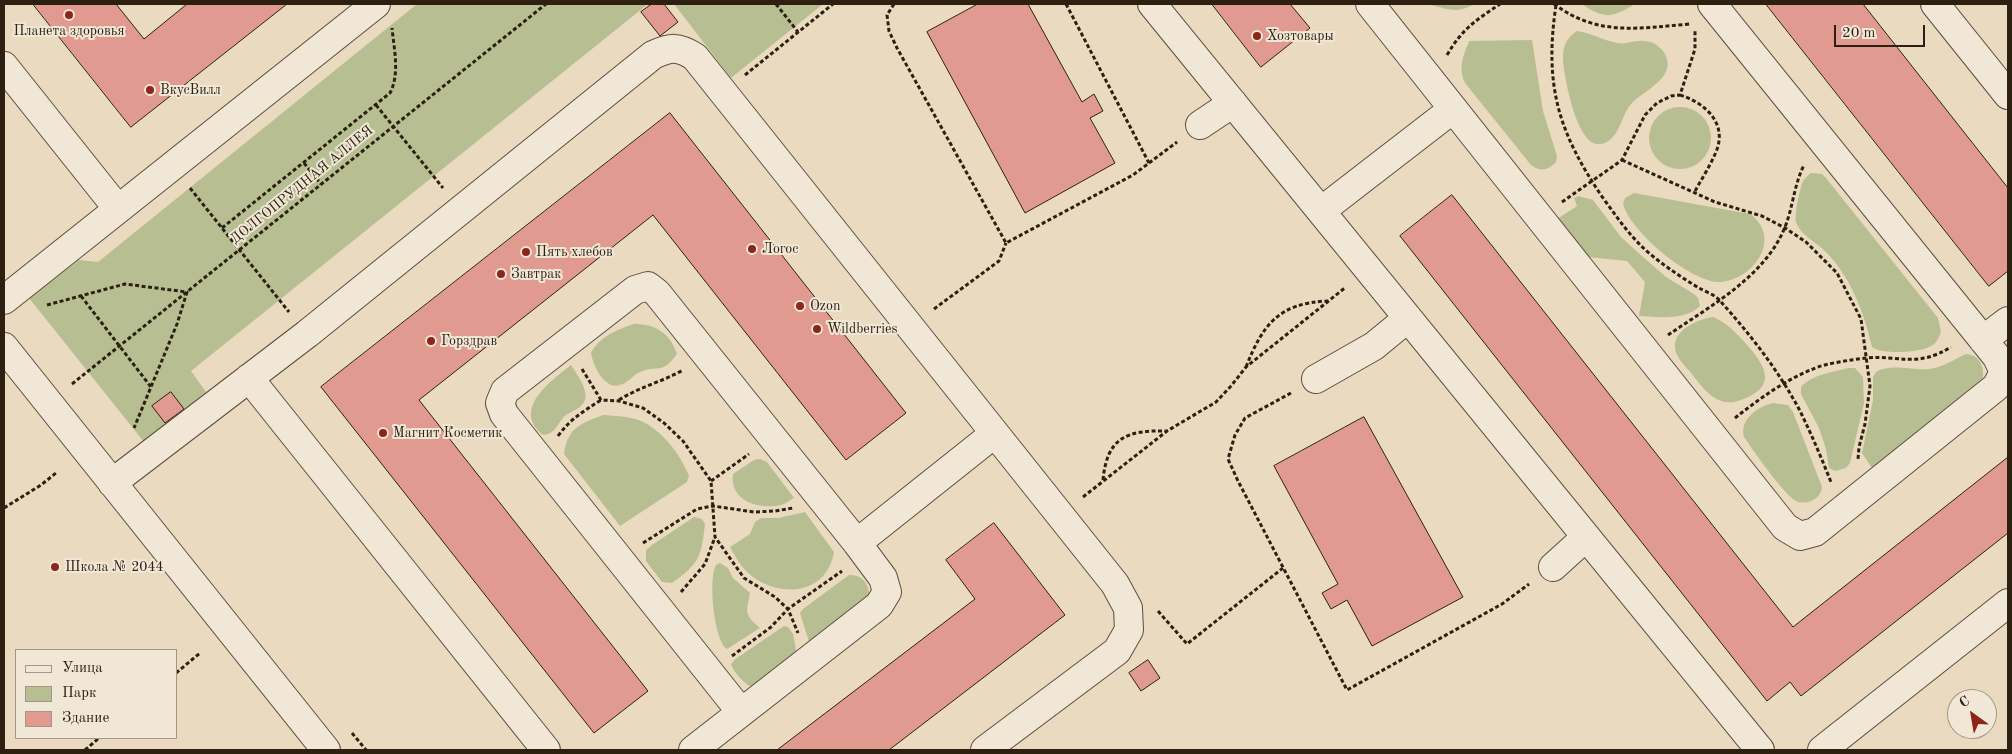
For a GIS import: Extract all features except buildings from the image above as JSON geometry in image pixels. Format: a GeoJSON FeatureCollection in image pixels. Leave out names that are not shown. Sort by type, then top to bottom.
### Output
{"type":"FeatureCollection","features":[{"type":"Feature","properties":{"kind":"street"},"geometry":{"type":"LineString","coordinates":[[1152,4],[1760,750]]}},
{"type":"Feature","properties":{"kind":"street"},"geometry":{"type":"LineString","coordinates":[[1370,4],[1785,527],[1800,536],[1815,532],[1996,387],[2004,372],[1997,357],[1712,4]]}},
{"type":"Feature","properties":{"kind":"street"},"geometry":{"type":"LineString","coordinates":[[1935,4],[2008,94]]}},
{"type":"Feature","properties":{"kind":"street"},"geometry":{"type":"LineString","coordinates":[[4,300],[172,166],[384,13]]}},
{"type":"Feature","properties":{"kind":"street"},"geometry":{"type":"LineString","coordinates":[[112,483],[248,378],[653,55],[668,49],[683,49],[695,57],[1115,584],[1128,608],[1129,630],[1117,651],[985,750]]}},
{"type":"Feature","properties":{"kind":"street"},"geometry":{"type":"LineString","coordinates":[[4,66],[118,209]]}},
{"type":"Feature","properties":{"kind":"street"},"geometry":{"type":"LineString","coordinates":[[1200,125],[1233,103]]}},
{"type":"Feature","properties":{"kind":"street"},"geometry":{"type":"LineString","coordinates":[[1321,211],[1452,108]]}},
{"type":"Feature","properties":{"kind":"street"},"geometry":{"type":"LineString","coordinates":[[693,750],[879,605],[887,592],[883,578],[861,548],[657,293],[648,286],[635,290],[505,391],[500,403],[504,414],[741,712]]}},
{"type":"Feature","properties":{"kind":"street"},"geometry":{"type":"LineString","coordinates":[[1316,379],[1374,346],[1408,318]]}},
{"type":"Feature","properties":{"kind":"street"},"geometry":{"type":"LineString","coordinates":[[1980,336],[2008,321]]}},
{"type":"Feature","properties":{"kind":"street"},"geometry":{"type":"LineString","coordinates":[[4,346],[326,750]]}},
{"type":"Feature","properties":{"kind":"street"},"geometry":{"type":"LineString","coordinates":[[248,378],[546,750]]}},
{"type":"Feature","properties":{"kind":"street"},"geometry":{"type":"LineString","coordinates":[[861,548],[994,434]]}},
{"type":"Feature","properties":{"kind":"street"},"geometry":{"type":"LineString","coordinates":[[1553,567],[1586,537]]}},
{"type":"Feature","properties":{"kind":"street"},"geometry":{"type":"LineString","coordinates":[[1822,750],[2008,603]]}},
{"type":"Feature","properties":{"kind":"path","name":"ДОЛГОПРУДНАЯ АЛЛЕЯ"},"geometry":{"type":"LineString","coordinates":[[72,384],[546,4]]}},
{"type":"Feature","properties":{"kind":"path"},"geometry":{"type":"LineString","coordinates":[[776,4],[798,32]]}},
{"type":"Feature","properties":{"kind":"path"},"geometry":{"type":"LineString","coordinates":[[723,92],[833,4]]}},
{"type":"Feature","properties":{"kind":"path"},"geometry":{"type":"LineString","coordinates":[[894,4],[887,15],[890,31],[897,48],[1006,243]]}},
{"type":"Feature","properties":{"kind":"path"},"geometry":{"type":"LineString","coordinates":[[1066,4],[1150,163]]}},
{"type":"Feature","properties":{"kind":"path"},"geometry":{"type":"LineString","coordinates":[[1431,81],[1457,36],[1500,4]]}},
{"type":"Feature","properties":{"kind":"path"},"geometry":{"type":"LineString","coordinates":[[1680,95],[1695,49],[1695,24],[1626,30],[1604,27],[1570,14],[1555,4],[1551,37],[1551,66],[1560,119],[1574,152],[1634,240],[1672,270],[1720,299],[1773,366],[1812,436],[1842,510]]}},
{"type":"Feature","properties":{"kind":"path"},"geometry":{"type":"LineString","coordinates":[[222,228],[390,93],[395,84],[396,75],[384,13]]}},
{"type":"Feature","properties":{"kind":"path"},"geometry":{"type":"LineString","coordinates":[[1539,218],[1622,160],[1644,115],[1657,103],[1671,96],[1680,95],[1703,105],[1715,120],[1718,130],[1717,151],[1694,193]]}},
{"type":"Feature","properties":{"kind":"path"},"geometry":{"type":"LineString","coordinates":[[376,105],[428,169]]}},
{"type":"Feature","properties":{"kind":"path"},"geometry":{"type":"LineString","coordinates":[[909,327],[999,261],[1006,243],[1133,176],[1200,125]]}},
{"type":"Feature","properties":{"kind":"path"},"geometry":{"type":"LineString","coordinates":[[1645,351],[1720,299],[1747,278],[1761,264],[1785,228],[1799,174],[1813,152],[1824,142]]}},
{"type":"Feature","properties":{"kind":"path"},"geometry":{"type":"LineString","coordinates":[[1622,160],[1715,202],[1762,216],[1785,228],[1806,242],[1837,273],[1861,319],[1870,386],[1858,464],[1867,490]]}},
{"type":"Feature","properties":{"kind":"path"},"geometry":{"type":"LineString","coordinates":[[304,162],[321,184]]}},
{"type":"Feature","properties":{"kind":"path"},"geometry":{"type":"LineString","coordinates":[[172,166],[280,300]]}},
{"type":"Feature","properties":{"kind":"path"},"geometry":{"type":"LineString","coordinates":[[1060,516],[1167,430],[1216,402],[1246,367],[1368,270]]}},
{"type":"Feature","properties":{"kind":"path"},"geometry":{"type":"LineString","coordinates":[[38,307],[125,284],[187,292],[177,324],[131,434]]}},
{"type":"Feature","properties":{"kind":"path"},"geometry":{"type":"LineString","coordinates":[[81,296],[151,387]]}},
{"type":"Feature","properties":{"kind":"path"},"geometry":{"type":"LineString","coordinates":[[1246,367],[1260,335],[1282,314],[1296,306],[1311,302],[1329,302]]}},
{"type":"Feature","properties":{"kind":"path"},"geometry":{"type":"LineString","coordinates":[[1712,436],[1748,407],[1814,368],[1866,358],[1923,360],[1980,336]]}},
{"type":"Feature","properties":{"kind":"path"},"geometry":{"type":"LineString","coordinates":[[567,343],[602,400]]}},
{"type":"Feature","properties":{"kind":"path"},"geometry":{"type":"LineString","coordinates":[[618,400],[629,393],[671,377],[707,355]]}},
{"type":"Feature","properties":{"kind":"path"},"geometry":{"type":"LineString","coordinates":[[1316,379],[1244,418],[1235,435],[1228,459],[1238,482],[1347,690],[1502,604],[1553,567]]}},
{"type":"Feature","properties":{"kind":"path"},"geometry":{"type":"LineString","coordinates":[[542,461],[568,424],[577,415],[602,400],[618,400],[643,408],[684,441],[711,482],[715,536],[705,564],[663,613]]}},
{"type":"Feature","properties":{"kind":"path"},"geometry":{"type":"LineString","coordinates":[[1103,481],[1108,454],[1121,440],[1144,430],[1167,430]]}},
{"type":"Feature","properties":{"kind":"path"},"geometry":{"type":"LineString","coordinates":[[711,482],[772,437]]}},
{"type":"Feature","properties":{"kind":"path"},"geometry":{"type":"LineString","coordinates":[[4,508],[41,486],[56,473]]}},
{"type":"Feature","properties":{"kind":"path"},"geometry":{"type":"LineString","coordinates":[[619,559],[697,509],[713,506],[754,512],[775,511],[792,508],[816,492]]}},
{"type":"Feature","properties":{"kind":"path"},"geometry":{"type":"LineString","coordinates":[[715,536],[744,578],[775,597],[788,609],[804,648],[811,657]]}},
{"type":"Feature","properties":{"kind":"path"},"geometry":{"type":"LineString","coordinates":[[710,673],[771,627],[788,609],[861,548]]}},
{"type":"Feature","properties":{"kind":"path"},"geometry":{"type":"LineString","coordinates":[[1128,608],[1147,599],[1187,644],[1283,568]]}},
{"type":"Feature","properties":{"kind":"path"},"geometry":{"type":"LineString","coordinates":[[178,671],[200,653]]}},
{"type":"Feature","properties":{"kind":"path"},"geometry":{"type":"LineString","coordinates":[[85,750],[99,739]]}},
{"type":"Feature","properties":{"kind":"green space"},"geometry":{"type":"Polygon","coordinates":[[[417,4],[648,4],[191,371],[206,392],[144,442],[29,298],[79,260],[98,262],[417,4]]]}},
{"type":"Feature","properties":{"kind":"green space"},"geometry":{"type":"Polygon","coordinates":[[[674,4],[823,4],[731,78],[674,4]]]}},
{"type":"Feature","properties":{"kind":"green space"},"geometry":{"type":"Polygon","coordinates":[[[1427,4],[1474,4],[1456,10],[1427,4]]]}},
{"type":"Feature","properties":{"kind":"green space"},"geometry":{"type":"Polygon","coordinates":[[[1582,4],[1635,4],[1621,12],[1609,15],[1597,13],[1582,4]]]}},
{"type":"Feature","properties":{"kind":"green space"},"geometry":{"type":"Polygon","coordinates":[[[1577,31],[1617,43],[1650,42],[1663,51],[1667,60],[1667,68],[1664,75],[1632,103],[1626,111],[1615,135],[1601,144],[1592,142],[1584,134],[1573,110],[1567,84],[1563,62],[1564,50],[1571,35],[1577,31]]]}},
{"type":"Feature","properties":{"kind":"green space"},"geometry":{"type":"Polygon","coordinates":[[[1532,40],[1543,111],[1557,156],[1556,162],[1544,170],[1531,165],[1465,83],[1462,72],[1463,57],[1469,41],[1532,40]]]}},
{"type":"Feature","properties":{"kind":"green space"},"geometry":{"type":"Polygon","coordinates":[[[1674,107],[1686,107],[1702,116],[1709,126],[1711,138],[1709,150],[1702,160],[1686,169],[1674,169],[1663,164],[1654,155],[1649,144],[1649,132],[1654,121],[1663,112],[1674,107]]]}},
{"type":"Feature","properties":{"kind":"green space"},"geometry":{"type":"Polygon","coordinates":[[[1811,173],[1822,174],[1826,178],[1938,318],[1941,332],[1933,345],[1920,350],[1902,352],[1877,350],[1872,347],[1861,308],[1843,273],[1826,252],[1801,231],[1796,222],[1802,184],[1811,173]]]}},
{"type":"Feature","properties":{"kind":"green space"},"geometry":{"type":"Polygon","coordinates":[[[1634,193],[1750,214],[1760,224],[1764,234],[1764,245],[1760,256],[1744,273],[1733,279],[1721,282],[1694,274],[1663,253],[1636,227],[1627,214],[1623,203],[1625,198],[1634,193]]]}},
{"type":"Feature","properties":{"kind":"green space"},"geometry":{"type":"Polygon","coordinates":[[[1578,196],[1593,200],[1621,237],[1666,277],[1694,294],[1698,298],[1700,306],[1694,311],[1679,316],[1639,316],[1645,282],[1627,261],[1588,257],[1557,219],[1577,206],[1574,198],[1578,196]]]}},
{"type":"Feature","properties":{"kind":"green space"},"geometry":{"type":"Polygon","coordinates":[[[1713,317],[1723,322],[1736,333],[1755,354],[1764,369],[1764,383],[1760,389],[1741,400],[1725,402],[1712,396],[1701,386],[1679,359],[1676,352],[1675,342],[1682,331],[1700,320],[1713,317]]]}},
{"type":"Feature","properties":{"kind":"green space"},"geometry":{"type":"Polygon","coordinates":[[[634,324],[642,324],[661,331],[670,340],[677,354],[667,365],[640,372],[626,383],[614,386],[609,384],[600,375],[591,353],[594,347],[604,338],[615,331],[634,324]]]}},
{"type":"Feature","properties":{"kind":"green space"},"geometry":{"type":"Polygon","coordinates":[[[1966,354],[1974,356],[1980,362],[1983,369],[1983,378],[1872,468],[1862,453],[1873,400],[1873,377],[1876,372],[1888,368],[1930,369],[1944,365],[1966,354]]]}},
{"type":"Feature","properties":{"kind":"green space"},"geometry":{"type":"Polygon","coordinates":[[[571,365],[581,380],[585,392],[584,402],[580,407],[565,416],[553,431],[543,435],[534,425],[531,415],[533,406],[545,387],[571,365]]]}},
{"type":"Feature","properties":{"kind":"green space"},"geometry":{"type":"Polygon","coordinates":[[[1848,368],[1855,368],[1863,377],[1864,403],[1850,463],[1846,468],[1835,471],[1829,468],[1826,449],[1819,428],[1801,394],[1801,387],[1816,377],[1848,368]]]}},
{"type":"Feature","properties":{"kind":"green space"},"geometry":{"type":"Polygon","coordinates":[[[1773,403],[1788,405],[1793,412],[1822,487],[1816,499],[1799,502],[1791,497],[1769,472],[1744,437],[1744,425],[1751,415],[1761,407],[1773,403]]]}},
{"type":"Feature","properties":{"kind":"green space"},"geometry":{"type":"Polygon","coordinates":[[[603,415],[632,418],[649,425],[670,444],[689,476],[687,482],[620,526],[564,454],[568,438],[576,428],[587,421],[603,415]]]}},
{"type":"Feature","properties":{"kind":"green space"},"geometry":{"type":"Polygon","coordinates":[[[760,459],[767,462],[794,498],[781,505],[764,506],[747,502],[741,497],[733,483],[733,474],[754,460],[760,459]]]}},
{"type":"Feature","properties":{"kind":"green space"},"geometry":{"type":"Polygon","coordinates":[[[805,512],[834,552],[830,566],[823,576],[813,584],[790,590],[765,584],[749,574],[730,547],[750,534],[755,522],[761,518],[778,518],[805,512]]]}},
{"type":"Feature","properties":{"kind":"green space"},"geometry":{"type":"Polygon","coordinates":[[[694,517],[702,519],[705,524],[698,558],[688,570],[672,583],[662,582],[646,561],[646,550],[694,517]]]}},
{"type":"Feature","properties":{"kind":"green space"},"geometry":{"type":"Polygon","coordinates":[[[720,563],[728,568],[733,578],[750,593],[748,613],[760,628],[727,649],[722,644],[714,609],[714,572],[716,565],[720,563]]]}},
{"type":"Feature","properties":{"kind":"green space"},"geometry":{"type":"Polygon","coordinates":[[[849,575],[854,575],[865,582],[869,590],[869,600],[810,645],[800,613],[849,575]]]}},
{"type":"Feature","properties":{"kind":"green space"},"geometry":{"type":"Polygon","coordinates":[[[784,626],[788,627],[793,634],[797,655],[752,687],[749,686],[740,678],[731,665],[734,660],[784,626]]]}},
{"type":"Feature","properties":{"kind":"place","name":"Планета здоровья"},"geometry":{"type":"Point","coordinates":[69,15]}},
{"type":"Feature","properties":{"kind":"place","name":"Хозтовары"},"geometry":{"type":"Point","coordinates":[1257,36]}},
{"type":"Feature","properties":{"kind":"place","name":"ВкусВилл"},"geometry":{"type":"Point","coordinates":[150,90]}},
{"type":"Feature","properties":{"kind":"place","name":"Логос"},"geometry":{"type":"Point","coordinates":[752,249]}},
{"type":"Feature","properties":{"kind":"place","name":"Пять хлебов"},"geometry":{"type":"Point","coordinates":[526,252]}},
{"type":"Feature","properties":{"kind":"place","name":"Завтрак"},"geometry":{"type":"Point","coordinates":[501,274]}},
{"type":"Feature","properties":{"kind":"place","name":"Ozon"},"geometry":{"type":"Point","coordinates":[800,306]}},
{"type":"Feature","properties":{"kind":"place","name":"Wildberries"},"geometry":{"type":"Point","coordinates":[817,329]}},
{"type":"Feature","properties":{"kind":"place","name":"Горздрав"},"geometry":{"type":"Point","coordinates":[431,341]}},
{"type":"Feature","properties":{"kind":"place","name":"Магнит Косметик"},"geometry":{"type":"Point","coordinates":[383,433]}},
{"type":"Feature","properties":{"kind":"place","name":"Школа № 2044"},"geometry":{"type":"Point","coordinates":[55,567]}}]}
